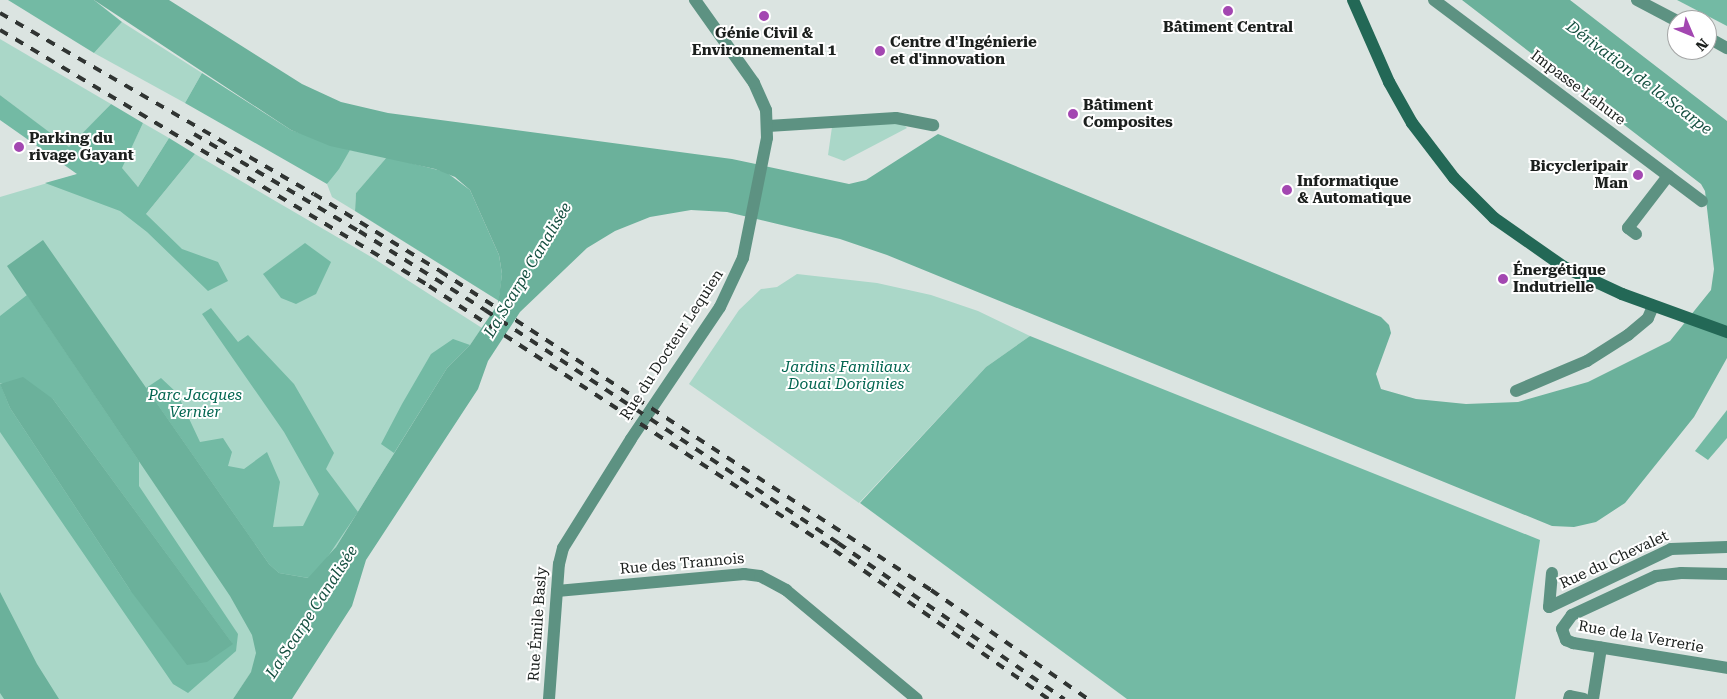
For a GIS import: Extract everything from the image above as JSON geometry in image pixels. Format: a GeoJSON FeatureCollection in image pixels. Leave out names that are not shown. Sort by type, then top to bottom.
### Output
{"type":"FeatureCollection","features":[{"type":"Feature","properties":{"kind":"main road"},"geometry":{"type":"LineString","coordinates":[[1353,0],[1404,109],[1432,151],[1466,191],[1502,224],[1553,261],[1653,306],[1727,332]]}},
{"type":"Feature","properties":{"kind":"street"},"geometry":{"type":"LineString","coordinates":[[695,0],[757,89],[768,126],[896,118],[933,125]]}},
{"type":"Feature","properties":{"kind":"street","name":"Impasse Lahure"},"geometry":{"type":"LineString","coordinates":[[1434,0],[1702,201]]}},
{"type":"Feature","properties":{"kind":"street"},"geometry":{"type":"LineString","coordinates":[[1637,0],[1667,16]]}},
{"type":"Feature","properties":{"kind":"street","name":"Rue du Docteur Lequien"},"geometry":{"type":"LineString","coordinates":[[624,450],[732,287],[743,258],[768,126]]}},
{"type":"Feature","properties":{"kind":"street"},"geometry":{"type":"LineString","coordinates":[[1636,234],[1628,228],[1668,176]]}},
{"type":"Feature","properties":{"kind":"street"},"geometry":{"type":"LineString","coordinates":[[1516,391],[1587,361],[1635,329],[1648,318],[1653,306]]}},
{"type":"Feature","properties":{"kind":"street","name":"Rue Émile Basly"},"geometry":{"type":"LineString","coordinates":[[549,699],[557,591],[564,548],[624,450]]}},
{"type":"Feature","properties":{"kind":"street","name":"Rue du Chevalet"},"geometry":{"type":"LineString","coordinates":[[1552,573],[1549,607],[1671,549],[1727,547]]}},
{"type":"Feature","properties":{"kind":"street","name":"Rue de la Verrerie"},"geometry":{"type":"LineString","coordinates":[[1727,574],[1681,573],[1656,576],[1572,615],[1563,625],[1562,633],[1568,642],[1727,668]]}},
{"type":"Feature","properties":{"kind":"street","name":"Rue des Trannois"},"geometry":{"type":"LineString","coordinates":[[557,591],[744,574],[760,576],[786,590],[917,699]]}},
{"type":"Feature","properties":{"kind":"street"},"geometry":{"type":"LineString","coordinates":[[1593,699],[1601,648]]}},
{"type":"Feature","properties":{"kind":"street"},"geometry":{"type":"LineString","coordinates":[[1569,699],[1584,699]]}},
{"type":"Feature","properties":{"kind":"green space"},"geometry":{"type":"Polygon","coordinates":[[[122,22],[202,73],[185,103],[94,53],[122,22]]]}},
{"type":"Feature","properties":{"kind":"green space"},"geometry":{"type":"Polygon","coordinates":[[[0,39],[111,104],[69,148],[0,95],[0,39]]]}},
{"type":"Feature","properties":{"kind":"green space"},"geometry":{"type":"Polygon","coordinates":[[[143,123],[169,138],[138,187],[121,168],[143,123]]]}},
{"type":"Feature","properties":{"kind":"green space"},"geometry":{"type":"Polygon","coordinates":[[[902,123],[907,128],[844,161],[828,155],[832,127],[902,123]]]}},
{"type":"Feature","properties":{"kind":"green space"},"geometry":{"type":"Polygon","coordinates":[[[350,150],[387,157],[356,193],[355,211],[332,197],[327,184],[350,150]]]}},
{"type":"Feature","properties":{"kind":"green space","name":"Parc Jacques Vernier"},"geometry":{"type":"Polygon","coordinates":[[[195,154],[373,258],[482,328],[470,345],[447,368],[336,547],[233,699],[0,699],[0,197],[78,174],[146,214],[195,154]]]}},
{"type":"Feature","properties":{"kind":"green space","name":"Jardins Familiaux Douai Dorignies"},"geometry":{"type":"Polygon","coordinates":[[[797,274],[877,283],[931,295],[978,311],[1030,336],[986,367],[859,503],[689,384],[739,310],[761,289],[777,287],[797,274]]]}},
{"type":"Feature","properties":{"kind":"shaded area"},"geometry":{"type":"Polygon","coordinates":[[[8,0],[94,0],[122,22],[94,53],[8,0]]]}},
{"type":"Feature","properties":{"kind":"shaded area"},"geometry":{"type":"Polygon","coordinates":[[[1677,0],[1727,0],[1727,26],[1717,21],[1717,10],[1696,10],[1677,0]]]}},
{"type":"Feature","properties":{"kind":"shaded area"},"geometry":{"type":"Polygon","coordinates":[[[202,73],[291,130],[350,150],[339,169],[327,184],[185,103],[202,73]]]}},
{"type":"Feature","properties":{"kind":"shaded area"},"geometry":{"type":"Polygon","coordinates":[[[0,95],[69,147],[111,104],[143,123],[122,168],[138,187],[169,138],[195,154],[146,214],[182,249],[218,262],[228,281],[208,291],[147,232],[120,211],[45,183],[77,174],[0,120],[0,95]]]}},
{"type":"Feature","properties":{"kind":"shaded area"},"geometry":{"type":"Polygon","coordinates":[[[387,157],[446,172],[470,190],[499,255],[502,274],[499,301],[355,211],[356,193],[387,157]]]}},
{"type":"Feature","properties":{"kind":"shaded area"},"geometry":{"type":"Polygon","coordinates":[[[305,243],[331,262],[316,294],[296,304],[281,298],[263,274],[305,243]]]}},
{"type":"Feature","properties":{"kind":"shaded area"},"geometry":{"type":"Polygon","coordinates":[[[27,295],[139,461],[139,486],[238,634],[236,651],[188,693],[173,684],[0,432],[0,383],[0,316],[27,295]],[[0,383],[10,408],[130,590],[232,643],[53,399],[0,383]]]}},
{"type":"Feature","properties":{"kind":"shaded area"},"geometry":{"type":"Polygon","coordinates":[[[211,308],[238,342],[248,335],[294,384],[334,453],[326,469],[358,512],[320,568],[309,578],[279,573],[269,564],[146,388],[161,378],[177,393],[200,442],[223,438],[232,452],[228,466],[244,469],[267,452],[280,482],[273,527],[303,526],[319,494],[284,432],[202,314],[211,308]]]}},
{"type":"Feature","properties":{"kind":"shaded area"},"geometry":{"type":"Polygon","coordinates":[[[1030,336],[1540,540],[1515,699],[1127,699],[860,503],[986,367],[1030,336]]]}},
{"type":"Feature","properties":{"kind":"shaded area"},"geometry":{"type":"Polygon","coordinates":[[[453,339],[470,345],[447,368],[394,453],[381,444],[431,354],[453,339]]]}},
{"type":"Feature","properties":{"kind":"shaded area"},"geometry":{"type":"Polygon","coordinates":[[[1727,410],[1727,438],[1708,460],[1695,451],[1727,410]]]}},
{"type":"Feature","properties":{"kind":"water"},"geometry":{"type":"Polygon","coordinates":[[[94,0],[169,0],[302,84],[341,102],[388,113],[732,159],[849,184],[866,180],[938,134],[1381,317],[1389,325],[1391,333],[1376,374],[1381,389],[1416,399],[1466,404],[1518,402],[1588,382],[1670,341],[1711,290],[1714,269],[1705,191],[1701,184],[1462,0],[1570,0],[1727,121],[1727,358],[1694,417],[1625,503],[1596,522],[1574,527],[1552,526],[887,255],[840,239],[727,212],[691,210],[650,217],[615,231],[587,248],[520,312],[488,361],[478,389],[366,560],[352,606],[292,699],[233,699],[251,672],[256,653],[252,635],[230,596],[7,266],[43,240],[269,564],[279,573],[308,578],[336,547],[447,368],[470,345],[498,304],[502,274],[499,255],[470,190],[455,177],[435,169],[330,146],[291,130],[94,0]]]}},
{"type":"Feature","properties":{"kind":"water"},"geometry":{"type":"Polygon","coordinates":[[[23,377],[53,399],[233,644],[207,662],[187,665],[130,590],[10,408],[0,384],[23,377]]]}},
{"type":"Feature","properties":{"kind":"water"},"geometry":{"type":"Polygon","coordinates":[[[0,592],[37,664],[59,699],[4,699],[0,693],[0,592]]]}},
{"type":"Feature","properties":{"kind":"railway"},"geometry":{"type":"LineString","coordinates":[[0,13],[314,194],[440,271],[931,590],[1088,699]]}},
{"type":"Feature","properties":{"kind":"railway"},"geometry":{"type":"LineString","coordinates":[[0,30],[429,286],[834,550],[1048,699]]}},
{"type":"Feature","properties":{"kind":"railway"},"geometry":{"type":"LineString","coordinates":[[194,134],[359,231],[485,310],[838,543],[1064,699]]}},
{"type":"Feature","properties":{"kind":"place","name":"Bâtiment Central"},"geometry":{"type":"Point","coordinates":[1228,11]}},
{"type":"Feature","properties":{"kind":"place","name":"Génie Civil & Environnemental 1"},"geometry":{"type":"Point","coordinates":[764,16]}},
{"type":"Feature","properties":{"kind":"place","name":"Centre d'Ingénierie et d'innovation"},"geometry":{"type":"Point","coordinates":[880,51]}},
{"type":"Feature","properties":{"kind":"place","name":"Bâtiment Composites"},"geometry":{"type":"Point","coordinates":[1073,114]}},
{"type":"Feature","properties":{"kind":"place","name":"Parking du rivage Gayant"},"geometry":{"type":"Point","coordinates":[19,147]}},
{"type":"Feature","properties":{"kind":"place","name":"Bicycleripair Man"},"geometry":{"type":"Point","coordinates":[1638,175]}},
{"type":"Feature","properties":{"kind":"place","name":"Informatique & Automatique"},"geometry":{"type":"Point","coordinates":[1287,190]}},
{"type":"Feature","properties":{"kind":"place","name":"Énergétique Indutrielle"},"geometry":{"type":"Point","coordinates":[1503,279]}},
{"type":"Feature","properties":{"kind":"water label","name":"Dérivation de la Scarpe"},"geometry":{"type":"Point","coordinates":[1639,78]}},
{"type":"Feature","properties":{"kind":"water label","name":"La Scarpe Canalisée"},"geometry":{"type":"Point","coordinates":[528,270]}},
{"type":"Feature","properties":{"kind":"water label","name":"La Scarpe Canalisée"},"geometry":{"type":"Point","coordinates":[312,612]}}]}
